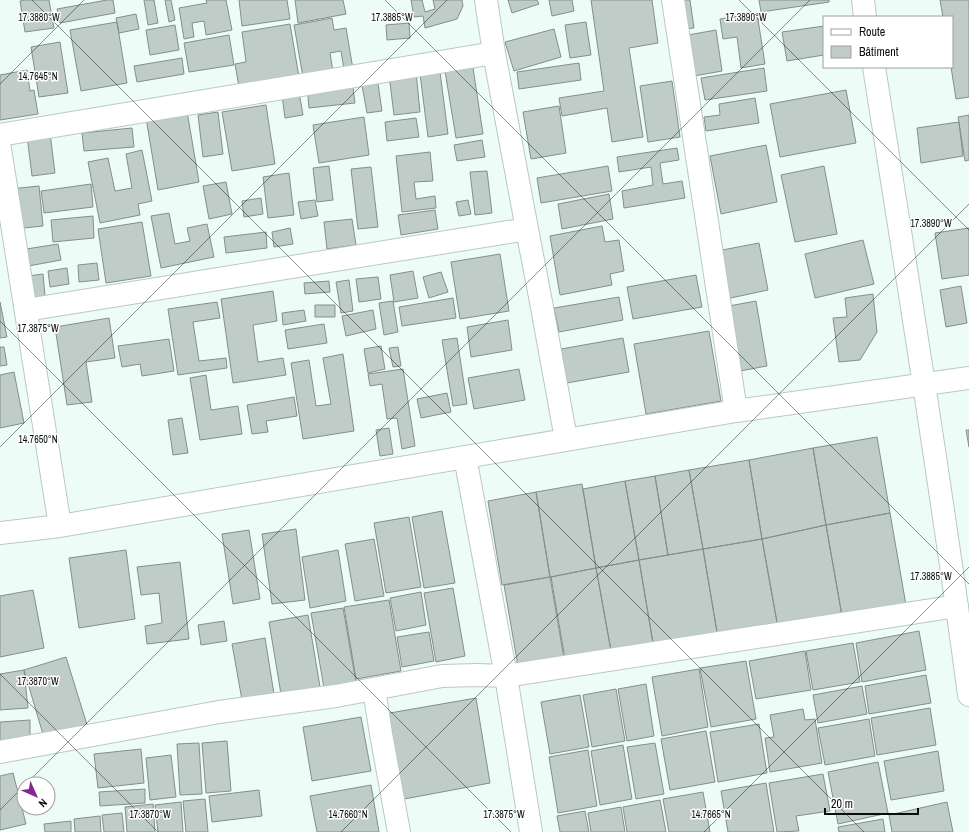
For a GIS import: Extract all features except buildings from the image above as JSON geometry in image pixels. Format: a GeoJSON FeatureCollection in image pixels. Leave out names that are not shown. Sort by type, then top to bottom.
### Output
{"type":"FeatureCollection","features":[{"type":"Feature","properties":{"kind":"street"},"geometry":{"type":"LineString","coordinates":[[486,0],[526,230],[542,302],[566,440]]}},
{"type":"Feature","properties":{"kind":"street"},"geometry":{"type":"LineString","coordinates":[[673,0],[736,411]]}},
{"type":"Feature","properties":{"kind":"street"},"geometry":{"type":"LineString","coordinates":[[862,0],[865,16]]}},
{"type":"Feature","properties":{"kind":"street"},"geometry":{"type":"LineString","coordinates":[[0,135],[494,53]]}},
{"type":"Feature","properties":{"kind":"street"},"geometry":{"type":"LineString","coordinates":[[874,68],[924,385],[969,695]]}},
{"type":"Feature","properties":{"kind":"street"},"geometry":{"type":"LineString","coordinates":[[0,149],[60,526]]}},
{"type":"Feature","properties":{"kind":"street"},"geometry":{"type":"LineString","coordinates":[[26,310],[526,230]]}},
{"type":"Feature","properties":{"kind":"street"},"geometry":{"type":"LineString","coordinates":[[0,533],[60,526],[736,411],[969,378]]}},
{"type":"Feature","properties":{"kind":"street"},"geometry":{"type":"LineString","coordinates":[[465,457],[506,676],[531,832]]}},
{"type":"Feature","properties":{"kind":"street"},"geometry":{"type":"LineString","coordinates":[[0,752],[211,714],[336,696],[442,676],[506,676],[957,606]]}},
{"type":"Feature","properties":{"kind":"street"},"geometry":{"type":"LineString","coordinates":[[374,689],[380,734],[399,832]]}}]}
